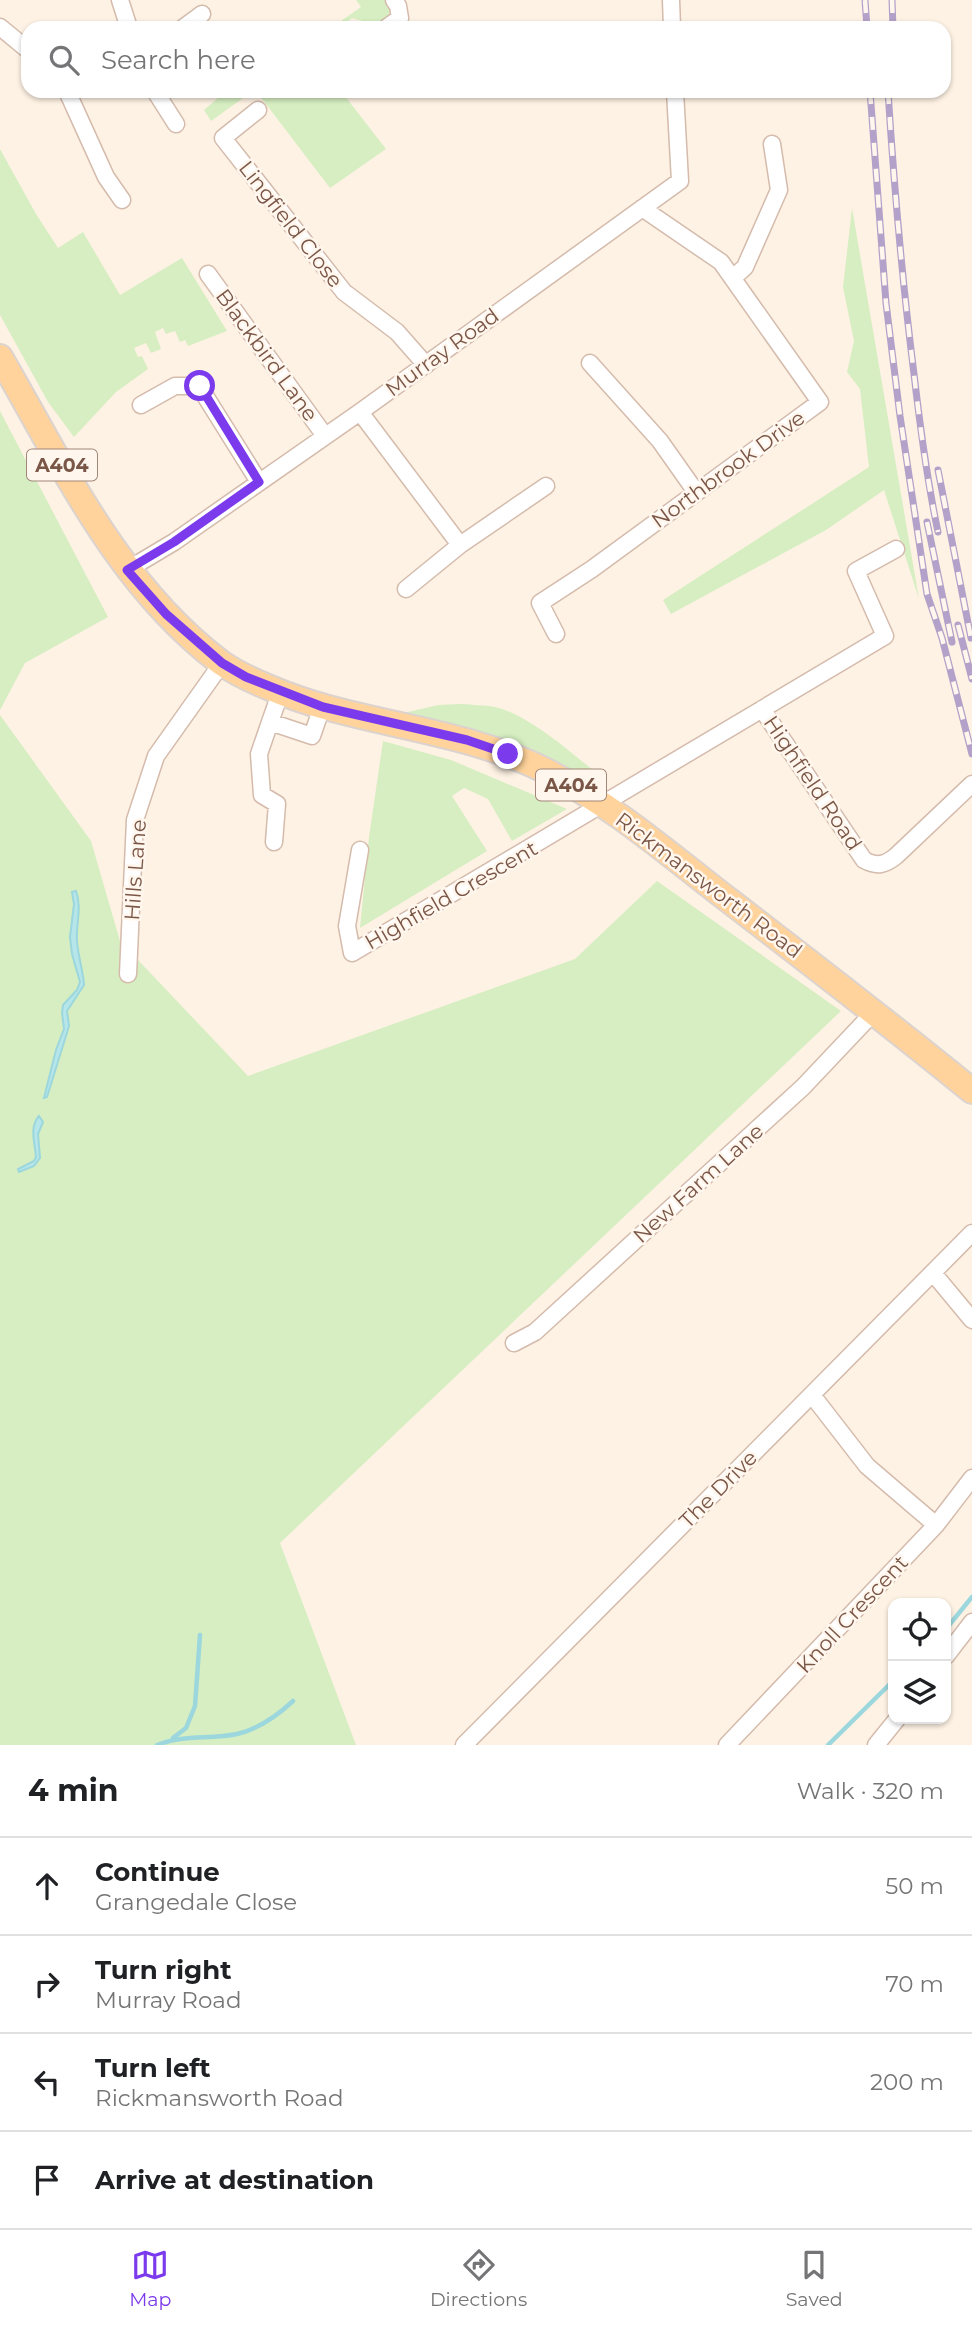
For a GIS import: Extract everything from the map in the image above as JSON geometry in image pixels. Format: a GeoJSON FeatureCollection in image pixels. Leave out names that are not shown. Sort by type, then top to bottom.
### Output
{"type":"FeatureCollection","features":[{"type":"Feature","properties":{"kind":"main road","name":"Rickmansworth Road"},"geometry":{"type":"LineString","coordinates":[[0,357],[105,538],[127,570],[166,614],[222,663],[281,691],[323,707],[477,743],[548,772],[604,805],[874,1012],[972,1091]]}},
{"type":"Feature","properties":{"kind":"street"},"geometry":{"type":"LineString","coordinates":[[120,0],[127,21]]}},
{"type":"Feature","properties":{"kind":"street"},"geometry":{"type":"LineString","coordinates":[[394,0],[400,18],[396,21]]}},
{"type":"Feature","properties":{"kind":"street"},"geometry":{"type":"LineString","coordinates":[[671,0],[672,21]]}},
{"type":"Feature","properties":{"kind":"street"},"geometry":{"type":"LineString","coordinates":[[192,21],[202,14]]}},
{"type":"Feature","properties":{"kind":"street"},"geometry":{"type":"LineString","coordinates":[[0,27],[21,44]]}},
{"type":"Feature","properties":{"kind":"street"},"geometry":{"type":"LineString","coordinates":[[70,98],[106,177],[122,200]]}},
{"type":"Feature","properties":{"kind":"street"},"geometry":{"type":"LineString","coordinates":[[159,98],[176,124]]}},
{"type":"Feature","properties":{"kind":"street","name":"Murray Road"},"geometry":{"type":"LineString","coordinates":[[127,570],[174,542],[360,412],[680,181],[676,98]]}},
{"type":"Feature","properties":{"kind":"street","name":"Lingfield Close"},"geometry":{"type":"LineString","coordinates":[[258,110],[223,138],[344,292],[397,332],[426,365]]}},
{"type":"Feature","properties":{"kind":"street"},"geometry":{"type":"LineString","coordinates":[[642,208],[721,262],[733,278],[745,267],[779,190],[772,144]]}},
{"type":"Feature","properties":{"kind":"street","name":"Blackbird Lane"},"geometry":{"type":"LineString","coordinates":[[208,274],[325,436]]}},
{"type":"Feature","properties":{"kind":"street","name":"Northbrook Drive"},"geometry":{"type":"LineString","coordinates":[[556,634],[540,603],[592,569],[820,401],[733,278]]}},
{"type":"Feature","properties":{"kind":"street"},"geometry":{"type":"LineString","coordinates":[[590,363],[660,441],[696,492]]}},
{"type":"Feature","properties":{"kind":"street"},"geometry":{"type":"LineString","coordinates":[[141,405],[175,386],[200,386],[259,482]]}},
{"type":"Feature","properties":{"kind":"street"},"geometry":{"type":"LineString","coordinates":[[360,412],[460,545]]}},
{"type":"Feature","properties":{"kind":"street"},"geometry":{"type":"LineString","coordinates":[[406,589],[460,545],[546,486]]}},
{"type":"Feature","properties":{"kind":"street"},"geometry":{"type":"LineString","coordinates":[[762,709],[885,636],[856,571],[895,549]]}},
{"type":"Feature","properties":{"kind":"street","name":"Hills Lane"},"geometry":{"type":"LineString","coordinates":[[128,974],[135,820],[156,756],[222,663]]}},
{"type":"Feature","properties":{"kind":"street"},"geometry":{"type":"LineString","coordinates":[[274,842],[276,804],[262,795],[259,754],[281,691]]}},
{"type":"Feature","properties":{"kind":"street"},"geometry":{"type":"LineString","coordinates":[[270,722],[312,736],[323,707]]}},
{"type":"Feature","properties":{"kind":"street","name":"Highfield Road"},"geometry":{"type":"LineString","coordinates":[[604,805],[762,709],[864,860],[873,865],[887,863],[967,789]]}},
{"type":"Feature","properties":{"kind":"street","name":"Highfield Crescent"},"geometry":{"type":"LineString","coordinates":[[360,850],[347,926],[352,953],[604,805]]}},
{"type":"Feature","properties":{"kind":"street","name":"New Farm Lane"},"geometry":{"type":"LineString","coordinates":[[514,1343],[535,1332],[803,1087],[874,1012]]}},
{"type":"Feature","properties":{"kind":"street","name":"The Drive"},"geometry":{"type":"LineString","coordinates":[[464,1745],[972,1233]]}},
{"type":"Feature","properties":{"kind":"street"},"geometry":{"type":"LineString","coordinates":[[933,1273],[972,1320]]}},
{"type":"Feature","properties":{"kind":"street"},"geometry":{"type":"LineString","coordinates":[[811,1395],[867,1466],[936,1525]]}},
{"type":"Feature","properties":{"kind":"street","name":"Knoll Crescent"},"geometry":{"type":"LineString","coordinates":[[727,1745],[936,1525],[972,1478]]}},
{"type":"Feature","properties":{"kind":"street"},"geometry":{"type":"LineString","coordinates":[[951,1649],[972,1622]]}},
{"type":"Feature","properties":{"kind":"street"},"geometry":{"type":"LineString","coordinates":[[876,1745],[893,1724]]}},
{"type":"Feature","properties":{"kind":"green space"},"geometry":{"type":"Polygon","coordinates":[[[356,0],[386,0],[391,7],[387,21],[352,18],[341,21],[361,7],[356,0]]]}},
{"type":"Feature","properties":{"kind":"green space"},"geometry":{"type":"Polygon","coordinates":[[[218,98],[243,98],[211,121],[204,110],[218,98]]]}},
{"type":"Feature","properties":{"kind":"green space"},"geometry":{"type":"Polygon","coordinates":[[[261,98],[346,98],[386,149],[330,188],[261,98]]]}},
{"type":"Feature","properties":{"kind":"green space"},"geometry":{"type":"Polygon","coordinates":[[[0,149],[58,248],[83,232],[120,295],[182,258],[227,331],[188,346],[185,340],[180,342],[175,331],[166,334],[163,328],[155,332],[161,349],[151,353],[146,343],[134,348],[138,357],[142,356],[148,369],[116,392],[74,437],[48,402],[0,315],[0,149]]]}},
{"type":"Feature","properties":{"kind":"green space"},"geometry":{"type":"Polygon","coordinates":[[[852,208],[919,599],[884,490],[826,530],[671,614],[663,600],[869,467],[860,389],[847,372],[854,341],[843,287],[852,208]]]}},
{"type":"Feature","properties":{"kind":"green space"},"geometry":{"type":"Polygon","coordinates":[[[0,411],[108,617],[25,663],[0,710],[0,411]]]}},
{"type":"Feature","properties":{"kind":"green space"},"geometry":{"type":"Polygon","coordinates":[[[438,705],[491,706],[509,711],[553,738],[605,780],[604,805],[548,772],[378,719],[438,705]]]}},
{"type":"Feature","properties":{"kind":"green space"},"geometry":{"type":"Polygon","coordinates":[[[0,715],[91,841],[120,941],[248,1076],[575,959],[657,881],[841,1011],[280,1543],[356,1745],[0,1745],[0,715]]]}},
{"type":"Feature","properties":{"kind":"green space"},"geometry":{"type":"Polygon","coordinates":[[[383,741],[451,760],[567,809],[512,841],[488,799],[464,788],[452,796],[487,851],[360,928],[369,837],[383,741]]]}},
{"type":"Feature","properties":{"kind":"water"},"geometry":{"type":"Polygon","coordinates":[[[76,891],[79,909],[77,941],[84,985],[67,1011],[69,1026],[47,1097],[44,1098],[64,1029],[63,1005],[77,990],[80,982],[70,937],[74,904],[72,892],[76,891]]]}},
{"type":"Feature","properties":{"kind":"water"},"geometry":{"type":"Polygon","coordinates":[[[39,1116],[43,1122],[38,1134],[40,1158],[34,1166],[19,1172],[18,1169],[34,1161],[36,1157],[33,1130],[39,1116]]]}},
{"type":"Feature","properties":{"kind":"waterway"},"geometry":{"type":"LineString","coordinates":[[951,1623],[972,1597]]}},
{"type":"Feature","properties":{"kind":"waterway"},"geometry":{"type":"LineString","coordinates":[[173,1738],[186,1728],[195,1706],[200,1635]]}},
{"type":"Feature","properties":{"kind":"waterway"},"geometry":{"type":"LineString","coordinates":[[828,1745],[888,1686]]}},
{"type":"Feature","properties":{"kind":"waterway"},"geometry":{"type":"LineString","coordinates":[[157,1745],[177,1739],[227,1736],[245,1732],[267,1721],[293,1701]]}},
{"type":"Feature","properties":{"kind":"railway"},"geometry":{"type":"LineString","coordinates":[[865,0],[866,21]]}},
{"type":"Feature","properties":{"kind":"railway"},"geometry":{"type":"LineString","coordinates":[[892,0],[893,21]]}},
{"type":"Feature","properties":{"kind":"railway"},"geometry":{"type":"LineString","coordinates":[[871,98],[886,303],[927,594],[942,638],[972,754]]}},
{"type":"Feature","properties":{"kind":"railway"},"geometry":{"type":"LineString","coordinates":[[889,98],[910,338],[924,453],[938,532]]}},
{"type":"Feature","properties":{"kind":"railway"},"geometry":{"type":"LineString","coordinates":[[938,470],[971,638]]}},
{"type":"Feature","properties":{"kind":"railway"},"geometry":{"type":"LineString","coordinates":[[927,522],[952,642]]}},
{"type":"Feature","properties":{"kind":"railway"},"geometry":{"type":"LineString","coordinates":[[958,625],[972,679]]}},
{"type":"Feature","properties":{"kind":"route"},"geometry":{"type":"LineString","coordinates":[[200,386],[259,482],[174,542],[127,570],[166,614],[222,663],[246,677],[323,707],[467,740],[508,754]]}}]}
